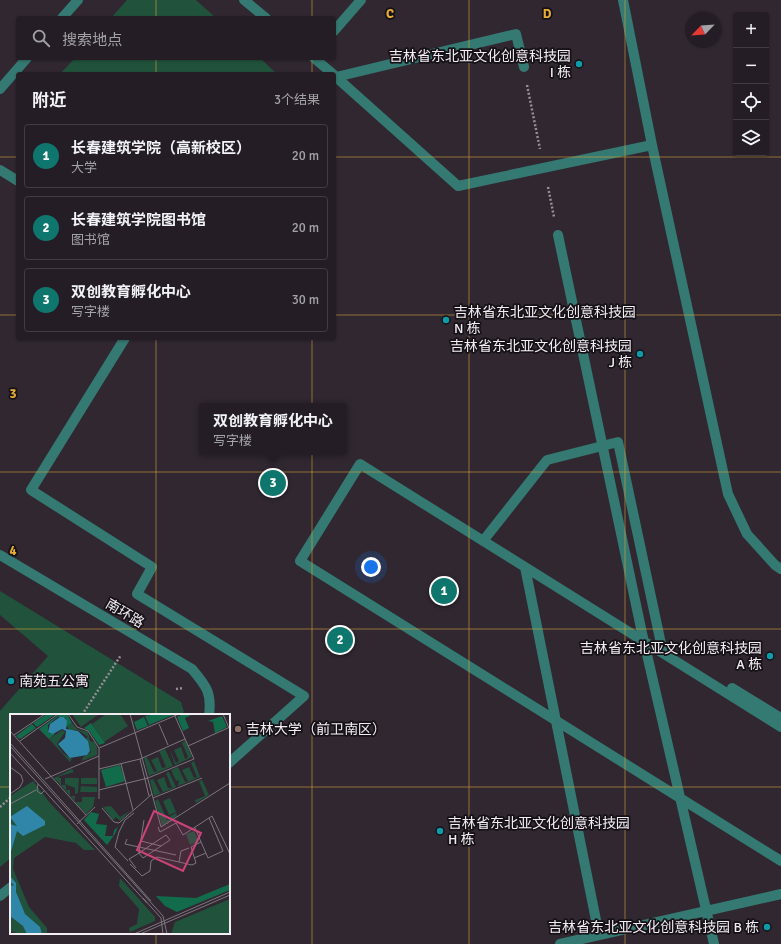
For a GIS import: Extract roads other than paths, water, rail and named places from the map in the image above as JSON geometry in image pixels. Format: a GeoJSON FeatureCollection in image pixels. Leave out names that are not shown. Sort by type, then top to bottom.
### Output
{"type":"FeatureCollection","features":[{"type":"Feature","properties":{"kind":"lane"},"geometry":{"type":"LineString","coordinates":[[64,16],[78,0]]}},
{"type":"Feature","properties":{"kind":"lane"},"geometry":{"type":"LineString","coordinates":[[244,0],[264,16]]}},
{"type":"Feature","properties":{"kind":"lane"},"geometry":{"type":"LineString","coordinates":[[336,29],[361,0]]}},
{"type":"Feature","properties":{"kind":"lane"},"geometry":{"type":"LineString","coordinates":[[623,0],[652,145],[728,494],[747,534],[775,565],[781,569]]}},
{"type":"Feature","properties":{"kind":"lane"},"geometry":{"type":"LineString","coordinates":[[336,75],[516,34],[524,67]]}},
{"type":"Feature","properties":{"kind":"lane"},"geometry":{"type":"LineString","coordinates":[[0,89],[25,60]]}},
{"type":"Feature","properties":{"kind":"lane"},"geometry":{"type":"LineString","coordinates":[[316,60],[330,72]]}},
{"type":"Feature","properties":{"kind":"lane"},"geometry":{"type":"LineString","coordinates":[[336,77],[458,186],[652,145]]}},
{"type":"Feature","properties":{"kind":"lane"},"geometry":{"type":"LineString","coordinates":[[0,170],[16,180]]}},
{"type":"Feature","properties":{"kind":"lane"},"geometry":{"type":"LineString","coordinates":[[558,236],[642,633],[714,944]]}},
{"type":"Feature","properties":{"kind":"lane"},"geometry":{"type":"LineString","coordinates":[[124,340],[31,490],[152,566],[137,594],[304,696],[230,762]]}},
{"type":"Feature","properties":{"kind":"lane"},"geometry":{"type":"LineString","coordinates":[[483,541],[547,460],[618,442],[663,653]]}},
{"type":"Feature","properties":{"kind":"lane"},"geometry":{"type":"LineString","coordinates":[[781,718],[361,460],[299,561],[781,857]]}},
{"type":"Feature","properties":{"kind":"lane"},"geometry":{"type":"LineString","coordinates":[[781,727],[360,464],[300,561],[781,861]]}},
{"type":"Feature","properties":{"kind":"lane","name":"南环路"},"geometry":{"type":"LineString","coordinates":[[0,555],[192,669],[205,685],[210,702],[209,714]]}},
{"type":"Feature","properties":{"kind":"lane"},"geometry":{"type":"LineString","coordinates":[[525,567],[599,935]]}},
{"type":"Feature","properties":{"kind":"lane"},"geometry":{"type":"LineString","coordinates":[[0,896],[10,888]]}},
{"type":"Feature","properties":{"kind":"lane"},"geometry":{"type":"LineString","coordinates":[[560,944],[781,894]]}},
{"type":"Feature","properties":{"kind":"place","name":"吉林省东北亚文化创意科技园 I 栋"},"geometry":{"type":"Point","coordinates":[579,64]}},
{"type":"Feature","properties":{"kind":"place","name":"吉林省东北亚文化创意科技园 N 栋"},"geometry":{"type":"Point","coordinates":[446,320]}},
{"type":"Feature","properties":{"kind":"place","name":"吉林省东北亚文化创意科技园 J 栋"},"geometry":{"type":"Point","coordinates":[640,354]}},
{"type":"Feature","properties":{"kind":"place","name":"双创教育孵化中心"},"geometry":{"type":"Point","coordinates":[273,483]}},
{"type":"Feature","properties":{"kind":"place","name":"长春建筑学院（高新校区）"},"geometry":{"type":"Point","coordinates":[444,591]}},
{"type":"Feature","properties":{"kind":"place","name":"长春建筑学院图书馆"},"geometry":{"type":"Point","coordinates":[340,640]}},
{"type":"Feature","properties":{"kind":"place","name":"吉林省东北亚文化创意科技园 A 栋"},"geometry":{"type":"Point","coordinates":[770,656]}},
{"type":"Feature","properties":{"kind":"place","name":"南苑五公寓"},"geometry":{"type":"Point","coordinates":[11,681]}},
{"type":"Feature","properties":{"kind":"place","name":"吉林大学（前卫南区）"},"geometry":{"type":"Point","coordinates":[238,729]}},
{"type":"Feature","properties":{"kind":"place","name":"吉林省东北亚文化创意科技园 H 栋"},"geometry":{"type":"Point","coordinates":[440,831]}},
{"type":"Feature","properties":{"kind":"place","name":"吉林省东北亚文化创意科技园 B 栋"},"geometry":{"type":"Point","coordinates":[767,927]}}]}
